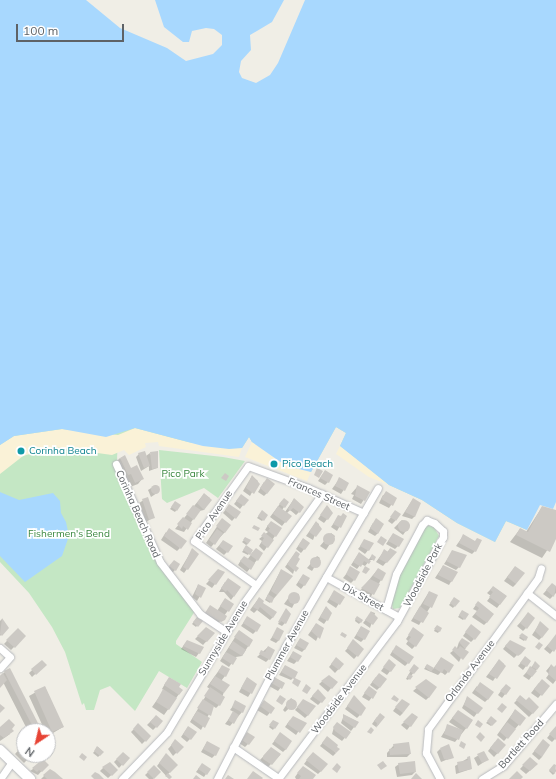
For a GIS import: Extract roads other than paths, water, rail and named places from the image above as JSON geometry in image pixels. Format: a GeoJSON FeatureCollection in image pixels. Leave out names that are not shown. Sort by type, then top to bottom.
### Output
{"type":"FeatureCollection","features":[{"type":"Feature","properties":{"kind":"main road"},"geometry":{"type":"LineString","coordinates":[[0,750],[30,779]]}},
{"type":"Feature","properties":{"kind":"street","name":"Corinha Beach Road"},"geometry":{"type":"LineString","coordinates":[[116,464],[160,562],[200,614],[227,632]]}},
{"type":"Feature","properties":{"kind":"street","name":"Frances Street"},"geometry":{"type":"LineString","coordinates":[[248,466],[322,494],[364,513]]}},
{"type":"Feature","properties":{"kind":"street","name":"Pico Avenue"},"geometry":{"type":"LineString","coordinates":[[248,466],[194,541],[256,585]]}},
{"type":"Feature","properties":{"kind":"street"},"geometry":{"type":"LineString","coordinates":[[364,513],[378,488]]}},
{"type":"Feature","properties":{"kind":"street","name":"Sunnyside Avenue"},"geometry":{"type":"LineString","coordinates":[[122,779],[167,732],[256,585],[322,494]]}},
{"type":"Feature","properties":{"kind":"street","name":"Plummer Avenue"},"geometry":{"type":"LineString","coordinates":[[217,779],[285,647],[364,513]]}},
{"type":"Feature","properties":{"kind":"street","name":"Woodside Park"},"geometry":{"type":"LineString","coordinates":[[386,610],[396,574],[422,525],[428,520],[434,522],[443,531],[443,537],[400,618]]}},
{"type":"Feature","properties":{"kind":"street","name":"Orlando Avenue"},"geometry":{"type":"LineString","coordinates":[[440,779],[426,753],[428,730],[538,578],[541,568]]}},
{"type":"Feature","properties":{"kind":"street","name":"Dix Street"},"geometry":{"type":"LineString","coordinates":[[326,577],[400,618]]}},
{"type":"Feature","properties":{"kind":"street"},"geometry":{"type":"LineString","coordinates":[[527,593],[556,616]]}},
{"type":"Feature","properties":{"kind":"street","name":"Woodside Avenue"},"geometry":{"type":"LineString","coordinates":[[280,778],[400,618]]}},
{"type":"Feature","properties":{"kind":"street"},"geometry":{"type":"LineString","coordinates":[[0,648],[10,658],[0,668]]}},
{"type":"Feature","properties":{"kind":"street","name":"Bartlett Road"},"geometry":{"type":"LineString","coordinates":[[487,778],[506,763],[556,704]]}},
{"type":"Feature","properties":{"kind":"street"},"geometry":{"type":"LineString","coordinates":[[233,747],[280,778]]}},
{"type":"Feature","properties":{"kind":"street"},"geometry":{"type":"LineString","coordinates":[[0,779],[12,762]]}},
{"type":"Feature","properties":{"kind":"water"},"geometry":{"type":"Polygon","coordinates":[[[0,0],[86,0],[120,28],[167,48],[186,61],[213,54],[222,45],[222,35],[214,29],[206,28],[192,31],[189,42],[183,42],[164,27],[155,0],[284,0],[272,22],[250,35],[251,50],[241,61],[239,72],[242,78],[256,83],[270,75],[278,63],[305,0],[556,0],[556,502],[553,509],[540,505],[527,530],[506,521],[495,542],[457,523],[422,500],[389,485],[340,446],[346,433],[336,427],[311,472],[291,467],[279,461],[252,442],[249,437],[242,448],[229,449],[203,446],[135,428],[106,437],[62,429],[14,436],[0,445],[0,0]]]}},
{"type":"Feature","properties":{"kind":"water"},"geometry":{"type":"Polygon","coordinates":[[[0,492],[19,500],[53,493],[60,501],[61,513],[66,522],[69,536],[62,556],[25,582],[0,556],[0,492]]]}},
{"type":"Feature","properties":{"kind":"place","name":"Corinha Beach"},"geometry":{"type":"Point","coordinates":[21,451]}},
{"type":"Feature","properties":{"kind":"place","name":"Pico Beach"},"geometry":{"type":"Point","coordinates":[274,464]}},
{"type":"Feature","properties":{"kind":"park label","name":"Pico Park"},"geometry":{"type":"Point","coordinates":[183,474]}},
{"type":"Feature","properties":{"kind":"park label","name":"Fishermen's Bend"},"geometry":{"type":"Point","coordinates":[69,534]}}]}
